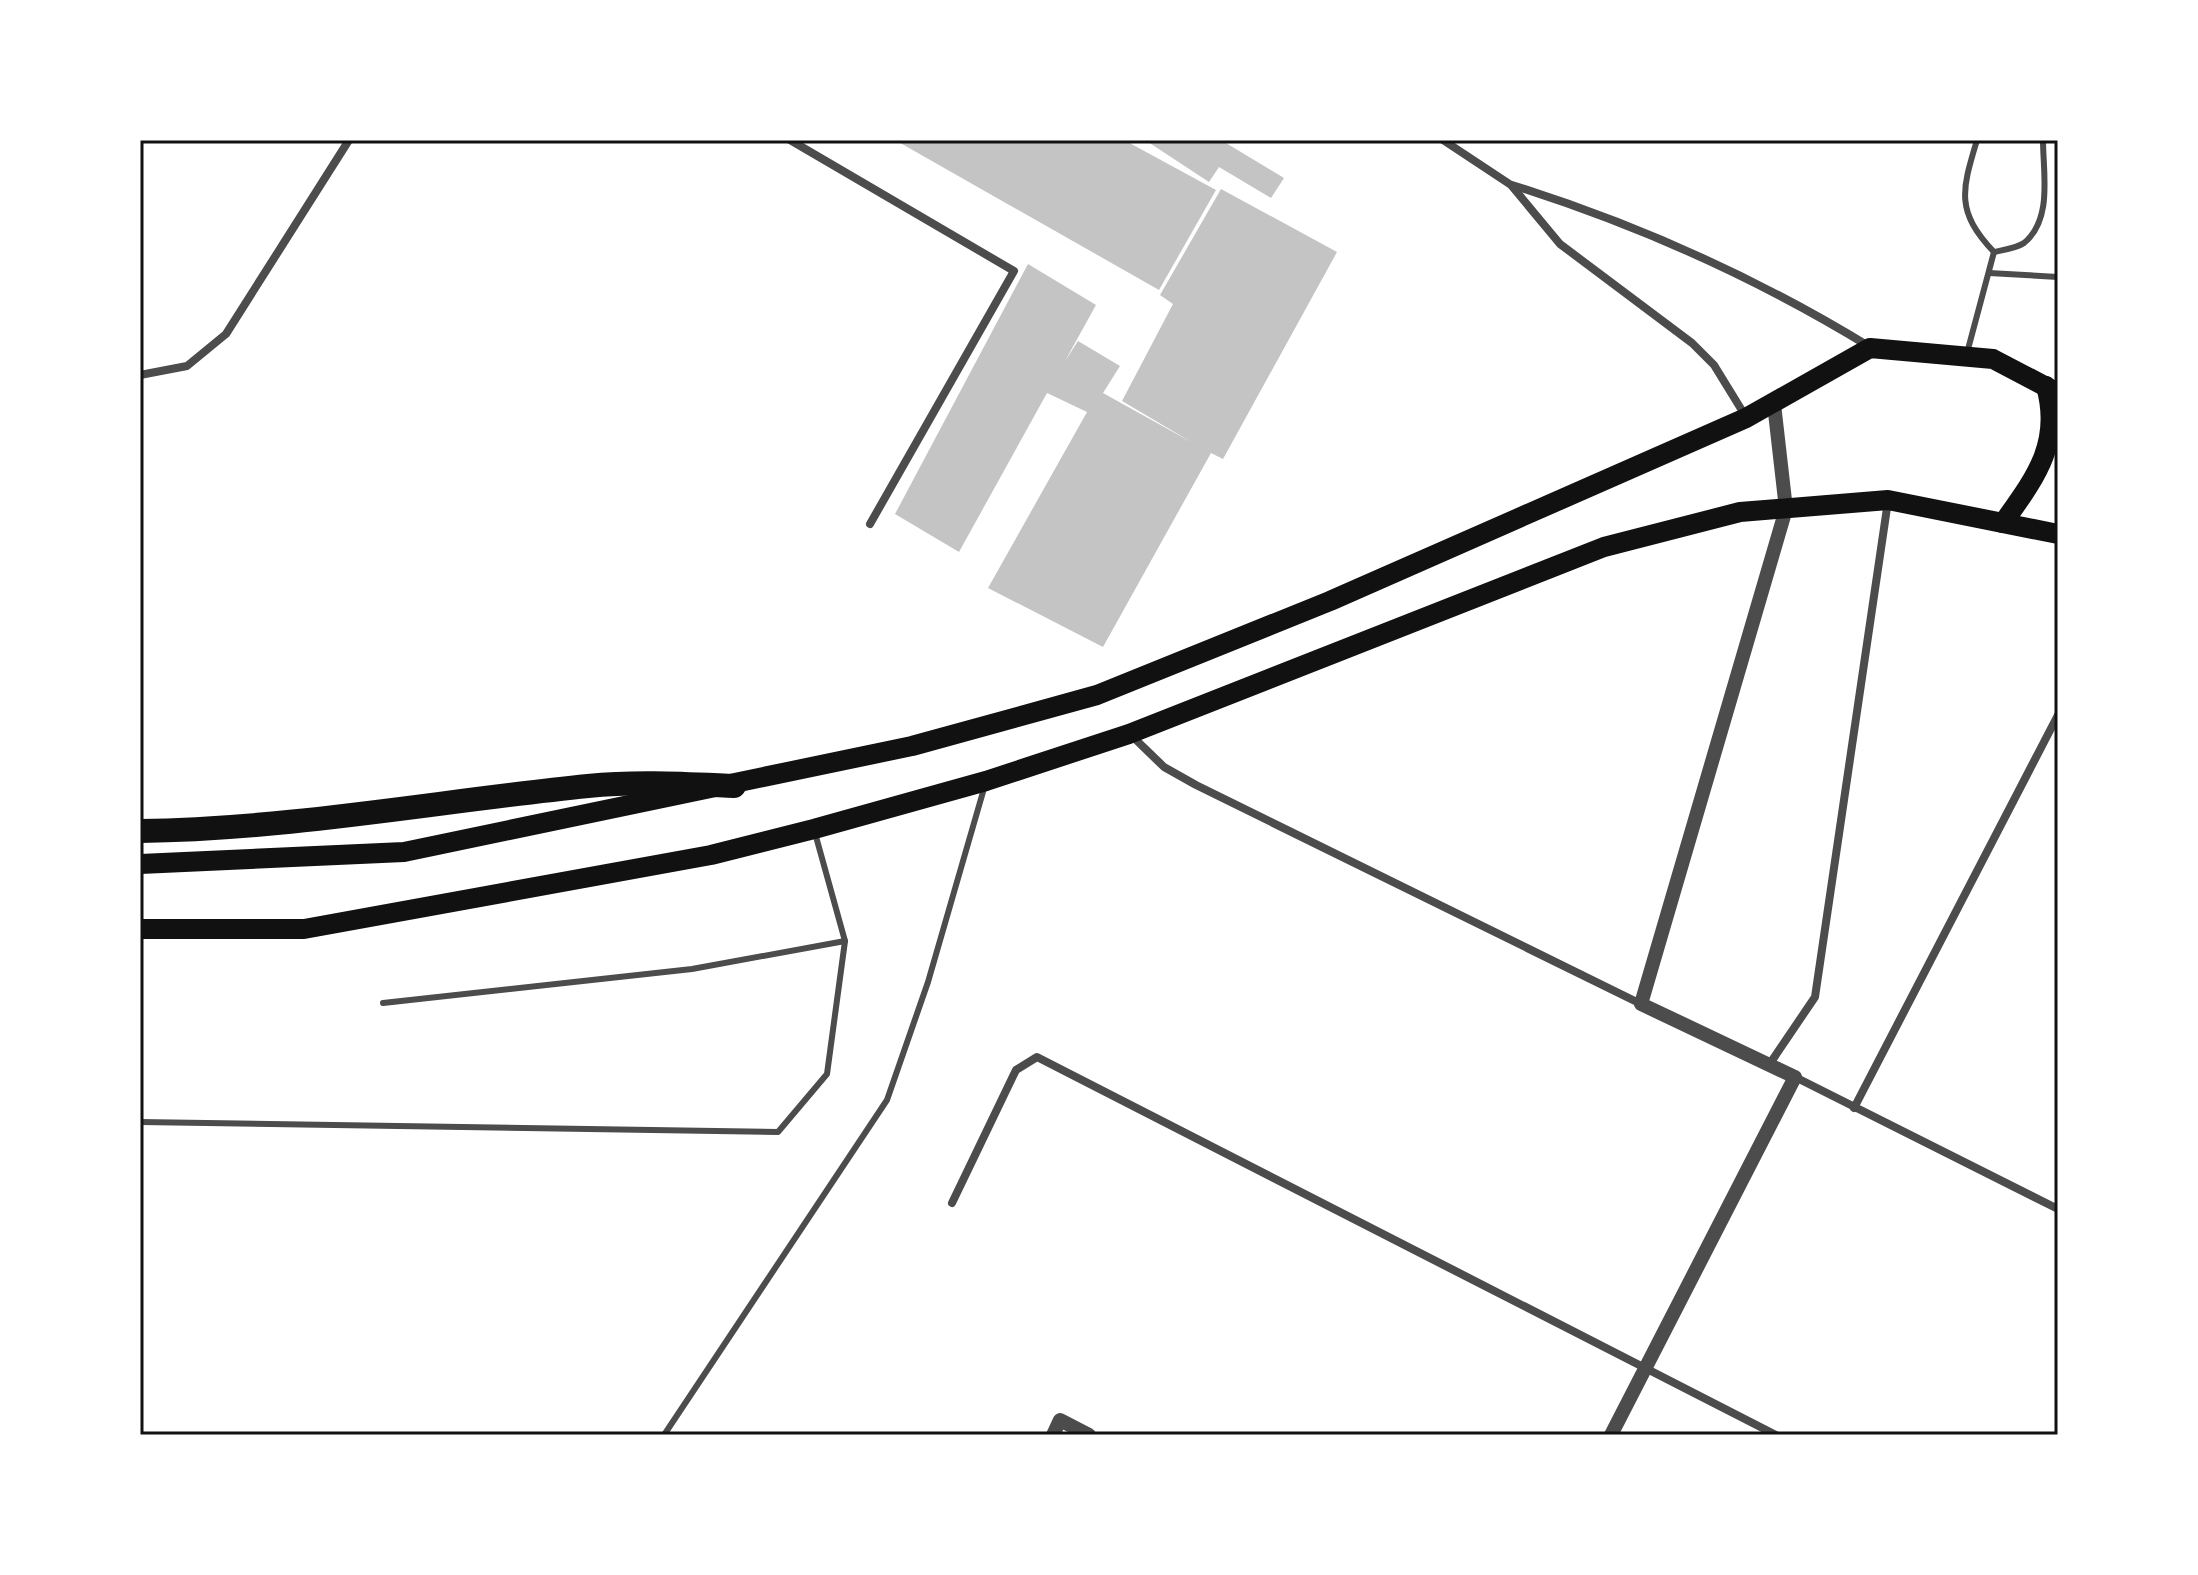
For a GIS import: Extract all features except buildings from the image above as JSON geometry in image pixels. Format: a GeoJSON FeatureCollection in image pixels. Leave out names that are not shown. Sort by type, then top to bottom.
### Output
{"type":"FeatureCollection","features":[{"type":"Feature","properties":{"kind":"highway"},"geometry":{"type":"LineString","coordinates":[[140,831],[201,830],[384,812],[590,786],[658,783],[734,786]]}},
{"type":"Feature","properties":{"kind":"main road"},"geometry":{"type":"LineString","coordinates":[[140,864],[404,852],[734,786],[912,746],[1097,695],[1330,601],[1746,418],[1870,348],[1993,359],[2052,390],[2054,413],[2042,468],[2003,523]]}},
{"type":"Feature","properties":{"kind":"main road"},"geometry":{"type":"LineString","coordinates":[[140,929],[304,929],[711,855],[814,829],[986,781],[1129,734],[1604,547],[1740,512],[1888,500],[2058,534]]}},
{"type":"Feature","properties":{"kind":"street"},"geometry":{"type":"LineString","coordinates":[[140,375],[187,366],[226,334],[349,140]]}},
{"type":"Feature","properties":{"kind":"street"},"geometry":{"type":"LineString","coordinates":[[790,140],[1014,271],[870,524]]}},
{"type":"Feature","properties":{"kind":"street"},"geometry":{"type":"LineString","coordinates":[[1443,140],[1511,185],[1576,205],[1797,302],[1870,348]]}},
{"type":"Feature","properties":{"kind":"street"},"geometry":{"type":"LineString","coordinates":[[1511,185],[1560,244],[1692,343],[1714,365],[1746,418]]}},
{"type":"Feature","properties":{"kind":"street"},"geometry":{"type":"LineString","coordinates":[[1641,1004],[1786,509],[1774,404]]}},
{"type":"Feature","properties":{"kind":"street"},"geometry":{"type":"LineString","coordinates":[[1769,1065],[1815,997],[1888,500]]}},
{"type":"Feature","properties":{"kind":"street"},"geometry":{"type":"LineString","coordinates":[[1854,1108],[2058,715]]}},
{"type":"Feature","properties":{"kind":"street"},"geometry":{"type":"LineString","coordinates":[[1129,734],[1164,767],[1196,785],[2058,1209]]}},
{"type":"Feature","properties":{"kind":"street"},"geometry":{"type":"LineString","coordinates":[[952,1203],[1016,1070],[1037,1057],[1776,1435]]}},
{"type":"Feature","properties":{"kind":"street"},"geometry":{"type":"LineString","coordinates":[[1611,1435],[1795,1077]]}},
{"type":"Feature","properties":{"kind":"street"},"geometry":{"type":"LineString","coordinates":[[1053,1435],[1060,1420],[1089,1435]]}},
{"type":"Feature","properties":{"kind":"lane"},"geometry":{"type":"LineString","coordinates":[[1977,140],[1963,186],[1966,214],[1976,234],[1994,252]]}},
{"type":"Feature","properties":{"kind":"lane"},"geometry":{"type":"LineString","coordinates":[[1994,252],[2023,244],[2039,223],[2044,208],[2043,140]]}},
{"type":"Feature","properties":{"kind":"lane"},"geometry":{"type":"LineString","coordinates":[[1966,356],[1994,252]]}},
{"type":"Feature","properties":{"kind":"lane"},"geometry":{"type":"LineString","coordinates":[[1989,273],[2058,277]]}},
{"type":"Feature","properties":{"kind":"lane"},"geometry":{"type":"LineString","coordinates":[[664,1435],[887,1100],[928,982],[986,781]]}},
{"type":"Feature","properties":{"kind":"lane"},"geometry":{"type":"LineString","coordinates":[[140,1122],[778,1132],[827,1074],[845,941],[814,829]]}},
{"type":"Feature","properties":{"kind":"lane"},"geometry":{"type":"LineString","coordinates":[[383,1003],[692,969],[845,941]]}}]}
